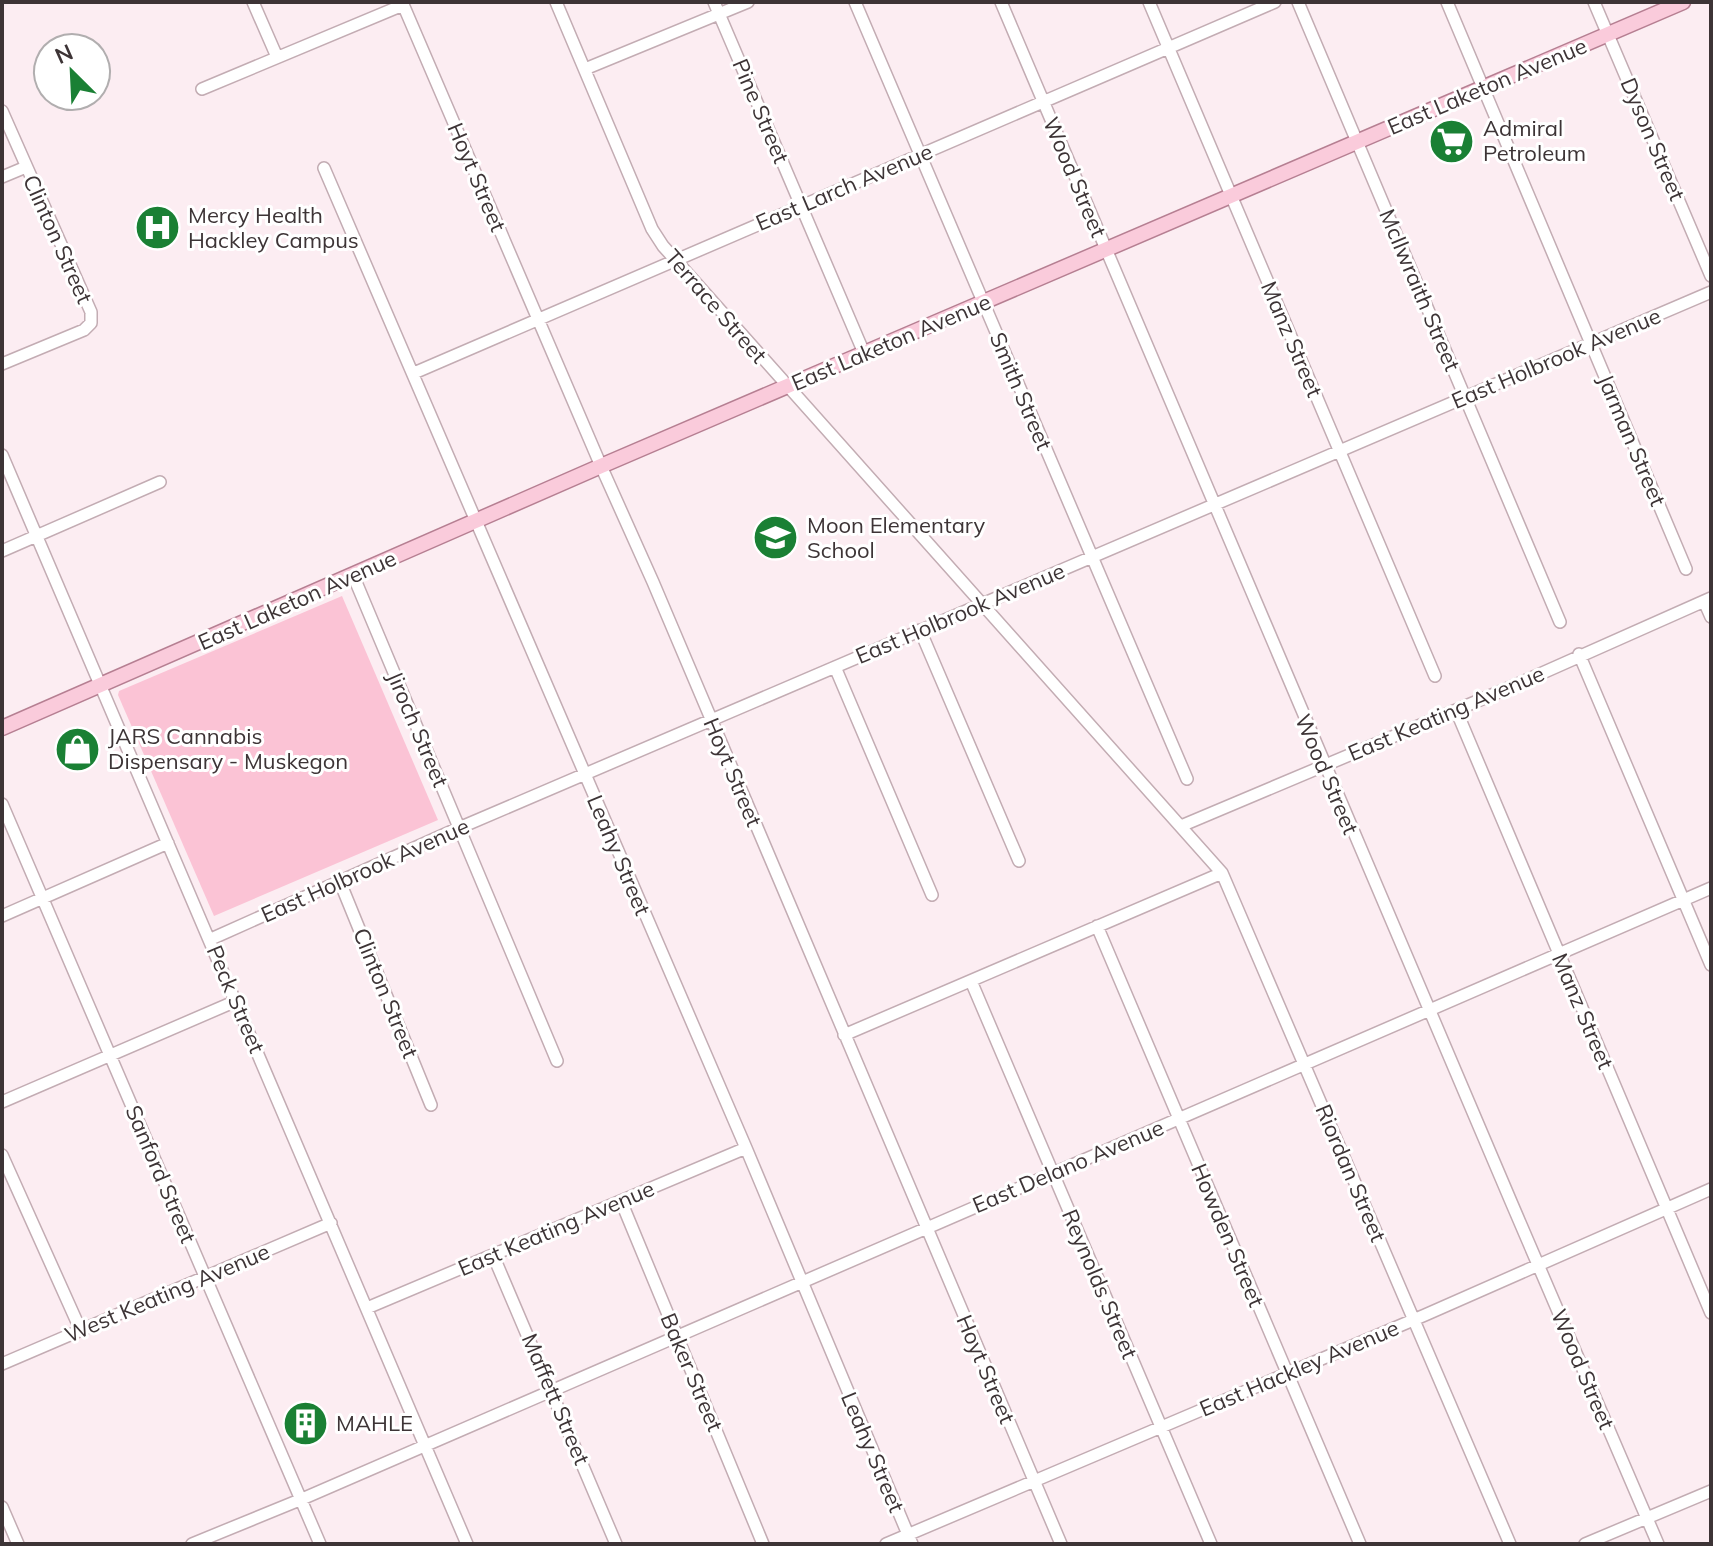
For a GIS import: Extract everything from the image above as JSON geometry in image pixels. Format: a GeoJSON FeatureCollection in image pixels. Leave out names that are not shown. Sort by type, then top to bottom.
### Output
{"type":"FeatureCollection","features":[{"type":"Feature","properties":{"kind":"main road","name":"East Laketon Avenue"},"geometry":{"type":"LineString","coordinates":[[2,728],[601,466],[1683,2]]}},
{"type":"Feature","properties":{"kind":"street"},"geometry":{"type":"LineString","coordinates":[[253,2],[277,57]]}},
{"type":"Feature","properties":{"kind":"street","name":"Terrace Street"},"geometry":{"type":"LineString","coordinates":[[556,2],[652,229],[675,260],[1171,816]]}},
{"type":"Feature","properties":{"kind":"street","name":"Pine Street"},"geometry":{"type":"LineString","coordinates":[[714,2],[864,353]]}},
{"type":"Feature","properties":{"kind":"street"},"geometry":{"type":"LineString","coordinates":[[585,69],[748,2]]}},
{"type":"Feature","properties":{"kind":"street","name":"Smith Street"},"geometry":{"type":"LineString","coordinates":[[855,2],[1187,779]]}},
{"type":"Feature","properties":{"kind":"street","name":"Wood Street"},"geometry":{"type":"LineString","coordinates":[[1001,2],[1323,766],[1658,1544]]}},
{"type":"Feature","properties":{"kind":"street","name":"Manz Street"},"geometry":{"type":"LineString","coordinates":[[1149,2],[1435,676]]}},
{"type":"Feature","properties":{"kind":"street","name":"East Larch Avenue"},"geometry":{"type":"LineString","coordinates":[[414,373],[1275,2]]}},
{"type":"Feature","properties":{"kind":"street","name":"McIlwraith Street"},"geometry":{"type":"LineString","coordinates":[[1298,2],[1560,622]]}},
{"type":"Feature","properties":{"kind":"street","name":"Jarman Street"},"geometry":{"type":"LineString","coordinates":[[1447,2],[1686,569]]}},
{"type":"Feature","properties":{"kind":"street","name":"Dyson Street"},"geometry":{"type":"LineString","coordinates":[[1594,2],[1711,276]]}},
{"type":"Feature","properties":{"kind":"street"},"geometry":{"type":"LineString","coordinates":[[202,89],[402,3]]}},
{"type":"Feature","properties":{"kind":"street","name":"Hoyt Street"},"geometry":{"type":"LineString","coordinates":[[402,3],[653,582],[1061,1544]]}},
{"type":"Feature","properties":{"kind":"street","name":"Clinton Street"},"geometry":{"type":"LineString","coordinates":[[2,111],[91,312],[91,323],[84,330],[2,364]]}},
{"type":"Feature","properties":{"kind":"street"},"geometry":{"type":"LineString","coordinates":[[2,177],[26,167]]}},
{"type":"Feature","properties":{"kind":"street","name":"Leahy Street"},"geometry":{"type":"LineString","coordinates":[[324,168],[746,1148],[910,1539]]}},
{"type":"Feature","properties":{"kind":"street","name":"East Holbrook Avenue"},"geometry":{"type":"LineString","coordinates":[[211,939],[459,828],[1711,292]]}},
{"type":"Feature","properties":{"kind":"street","name":"Peck Street"},"geometry":{"type":"LineString","coordinates":[[2,455],[467,1544]]}},
{"type":"Feature","properties":{"kind":"street"},"geometry":{"type":"LineString","coordinates":[[2,551],[160,482]]}},
{"type":"Feature","properties":{"kind":"street","name":"Jiroch Street"},"geometry":{"type":"LineString","coordinates":[[353,575],[557,1061]]}},
{"type":"Feature","properties":{"kind":"street"},"geometry":{"type":"LineString","coordinates":[[1708,599],[1711,617]]}},
{"type":"Feature","properties":{"kind":"street","name":"East Keating Avenue"},"geometry":{"type":"LineString","coordinates":[[1181,826],[1708,599]]}},
{"type":"Feature","properties":{"kind":"street"},"geometry":{"type":"LineString","coordinates":[[920,630],[1019,861]]}},
{"type":"Feature","properties":{"kind":"street"},"geometry":{"type":"LineString","coordinates":[[1579,654],[1711,965]]}},
{"type":"Feature","properties":{"kind":"street"},"geometry":{"type":"LineString","coordinates":[[835,667],[932,895]]}},
{"type":"Feature","properties":{"kind":"street","name":"Manz Street"},"geometry":{"type":"LineString","coordinates":[[1456,710],[1711,1313]]}},
{"type":"Feature","properties":{"kind":"street","name":"Sanford Street"},"geometry":{"type":"LineString","coordinates":[[2,804],[320,1544]]}},
{"type":"Feature","properties":{"kind":"street","name":"Riordan Street"},"geometry":{"type":"LineString","coordinates":[[1171,816],[1222,873],[1510,1544]]}},
{"type":"Feature","properties":{"kind":"street"},"geometry":{"type":"LineString","coordinates":[[2,916],[168,843]]}},
{"type":"Feature","properties":{"kind":"street"},"geometry":{"type":"LineString","coordinates":[[844,1035],[1222,873]]}},
{"type":"Feature","properties":{"kind":"street","name":"Clinton Street"},"geometry":{"type":"LineString","coordinates":[[340,882],[431,1105]]}},
{"type":"Feature","properties":{"kind":"street","name":"East Delano Avenue"},"geometry":{"type":"LineString","coordinates":[[192,1544],[426,1446],[1711,888]]}},
{"type":"Feature","properties":{"kind":"street","name":"Howden Street"},"geometry":{"type":"LineString","coordinates":[[1097,926],[1360,1544]]}},
{"type":"Feature","properties":{"kind":"street","name":"Reynolds Street"},"geometry":{"type":"LineString","coordinates":[[971,981],[1211,1544]]}},
{"type":"Feature","properties":{"kind":"street"},"geometry":{"type":"LineString","coordinates":[[2,1102],[236,1001]]}},
{"type":"Feature","properties":{"kind":"street","name":"East Keating Avenue"},"geometry":{"type":"LineString","coordinates":[[367,1308],[746,1148]]}},
{"type":"Feature","properties":{"kind":"street"},"geometry":{"type":"LineString","coordinates":[[2,1155],[81,1331]]}},
{"type":"Feature","properties":{"kind":"street","name":"East Hackley Avenue"},"geometry":{"type":"LineString","coordinates":[[886,1544],[910,1539],[1034,1481],[1414,1320],[1711,1189]]}},
{"type":"Feature","properties":{"kind":"street","name":"Baker Street"},"geometry":{"type":"LineString","coordinates":[[621,1201],[763,1544]]}},
{"type":"Feature","properties":{"kind":"street","name":"West Keating Avenue"},"geometry":{"type":"LineString","coordinates":[[2,1364],[331,1223]]}},
{"type":"Feature","properties":{"kind":"street","name":"Maffett Street"},"geometry":{"type":"LineString","coordinates":[[493,1255],[616,1544]]}},
{"type":"Feature","properties":{"kind":"street"},"geometry":{"type":"LineString","coordinates":[[1585,1544],[1711,1491]]}},
{"type":"Feature","properties":{"kind":"street"},"geometry":{"type":"LineString","coordinates":[[2,1507],[18,1544]]}},
{"type":"Feature","properties":{"kind":"shaded area"},"geometry":{"type":"Polygon","coordinates":[[[342,596],[438,820],[214,916],[118,695],[119,691],[342,596]]]}},
{"type":"Feature","properties":{"kind":"place","name":"Admiral Petroleum"},"geometry":{"type":"Point","coordinates":[1452,141]}},
{"type":"Feature","properties":{"kind":"place","name":"Mercy Health Hackley Campus"},"geometry":{"type":"Point","coordinates":[157,228]}},
{"type":"Feature","properties":{"kind":"place","name":"Moon Elementary School"},"geometry":{"type":"Point","coordinates":[776,538]}},
{"type":"Feature","properties":{"kind":"place","name":"JARS Cannabis Dispensary - Muskegon"},"geometry":{"type":"Point","coordinates":[77,749]}},
{"type":"Feature","properties":{"kind":"place","name":"MAHLE"},"geometry":{"type":"Point","coordinates":[305,1423]}}]}
